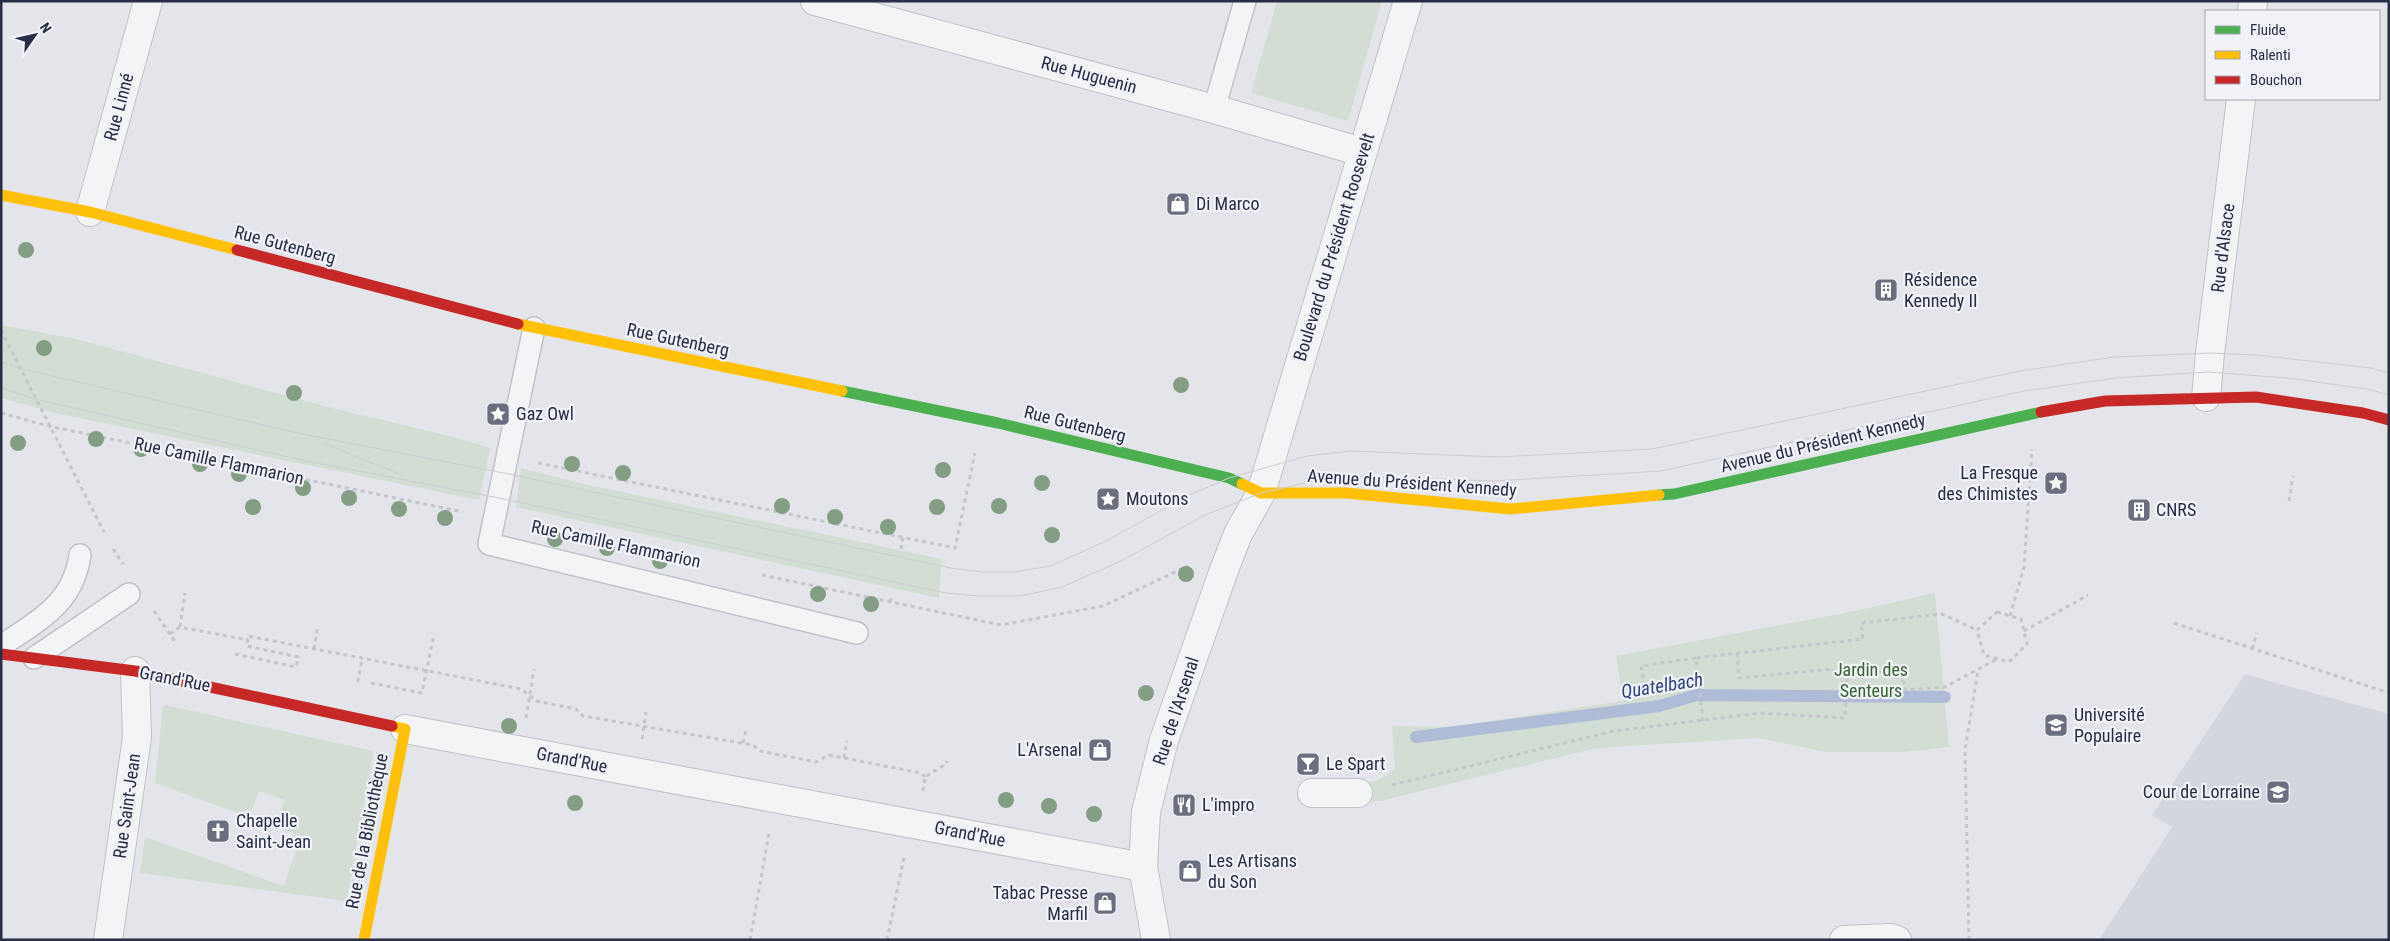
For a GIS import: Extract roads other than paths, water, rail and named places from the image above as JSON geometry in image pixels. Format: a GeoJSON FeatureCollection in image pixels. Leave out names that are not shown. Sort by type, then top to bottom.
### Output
{"type":"FeatureCollection","features":[{"type":"Feature","properties":{"kind":"street","name":"Rue Linné"},"geometry":{"type":"LineString","coordinates":[[90,212],[148,1]]}},
{"type":"Feature","properties":{"kind":"street","name":"Rue Huguenin"},"geometry":{"type":"LineString","coordinates":[[815,1],[1214,109],[1362,152]]}},
{"type":"Feature","properties":{"kind":"street","name":"Boulevard du Président Roosevelt"},"geometry":{"type":"LineString","coordinates":[[1261,493],[1408,1]]}},
{"type":"Feature","properties":{"kind":"street","name":"Rue d'Alsace"},"geometry":{"type":"LineString","coordinates":[[2206,398],[2212,331],[2241,100]]}},
{"type":"Feature","properties":{"kind":"street","name":"Rue Gutenberg"},"geometry":{"type":"LineString","coordinates":[[1,195],[90,212],[534,328],[982,420],[1229,478],[1261,493]]}},
{"type":"Feature","properties":{"kind":"street","name":"Avenue du Président Kennedy"},"geometry":{"type":"LineString","coordinates":[[1261,493],[1346,493],[1510,509],[1674,494],[2027,414],[2105,401],[2256,397],[2364,413],[2389,420]]}},
{"type":"Feature","properties":{"kind":"street","name":"Rue de l'Arsenal"},"geometry":{"type":"LineString","coordinates":[[1156,940],[1143,867],[1146,812],[1164,740],[1224,570],[1238,534],[1261,493]]}},
{"type":"Feature","properties":{"kind":"street","name":"Grand'Rue"},"geometry":{"type":"LineString","coordinates":[[1,654],[136,671],[405,728],[1143,867]]}},
{"type":"Feature","properties":{"kind":"street","name":"Rue Saint-Jean"},"geometry":{"type":"LineString","coordinates":[[108,940],[137,737],[136,671]]}},
{"type":"Feature","properties":{"kind":"street","name":"Rue de la Bibliothèque"},"geometry":{"type":"LineString","coordinates":[[364,940],[405,728]]}},
{"type":"Feature","properties":{"kind":"street"},"geometry":{"type":"LineString","coordinates":[[1312,793],[1358,793]]}},
{"type":"Feature","properties":{"kind":"street"},"geometry":{"type":"LineString","coordinates":[[1844,940],[1891,938],[1897,940]]}},
{"type":"Feature","properties":{"kind":"lane"},"geometry":{"type":"LineString","coordinates":[[1214,109],[1245,1]]}},
{"type":"Feature","properties":{"kind":"lane"},"geometry":{"type":"LineString","coordinates":[[534,328],[489,544],[856,633]]}},
{"type":"Feature","properties":{"kind":"lane"},"geometry":{"type":"LineString","coordinates":[[1,646],[48,615],[59,604],[75,580],[80,555]]}},
{"type":"Feature","properties":{"kind":"lane"},"geometry":{"type":"LineString","coordinates":[[34,658],[129,594]]}},
{"type":"Feature","properties":{"kind":"waterway","name":"Quatelbach"},"geometry":{"type":"LineString","coordinates":[[1416,737],[1659,706],[1697,695],[1945,697]]}},
{"type":"Feature","properties":{"kind":"tram line"},"geometry":{"type":"LineString","coordinates":[[1,362],[22,369],[302,434],[504,473],[951,568],[981,572],[1014,572],[1051,566],[1108,540],[1187,496],[1229,478],[1307,456],[1350,451],[1498,457],[1652,449],[2020,371],[2114,357],[2210,353],[2256,355],[2371,368],[2389,373]]}},
{"type":"Feature","properties":{"kind":"tram line"},"geometry":{"type":"LineString","coordinates":[[1,388],[35,399],[301,460],[499,498],[946,593],[979,596],[1020,596],[1062,587],[1121,561],[1205,515],[1261,493],[1318,480],[1348,476],[1495,481],[1661,471],[2024,391],[2115,378],[2208,372],[2287,378],[2367,389],[2389,395]]}},
{"type":"Feature","properties":{"kind":"tram line"},"geometry":{"type":"LineString","coordinates":[[325,444],[399,474]]}},
{"type":"Feature","properties":{"kind":"place","name":"Di Marco"},"geometry":{"type":"Point","coordinates":[1178,204]}},
{"type":"Feature","properties":{"kind":"place","name":"Résidence Kennedy II"},"geometry":{"type":"Point","coordinates":[1886,290]}},
{"type":"Feature","properties":{"kind":"place","name":"Gaz Owl"},"geometry":{"type":"Point","coordinates":[498,414]}},
{"type":"Feature","properties":{"kind":"place","name":"La Fresque des Chimistes"},"geometry":{"type":"Point","coordinates":[2056,483]}},
{"type":"Feature","properties":{"kind":"place","name":"Moutons"},"geometry":{"type":"Point","coordinates":[1108,499]}},
{"type":"Feature","properties":{"kind":"place","name":"CNRS"},"geometry":{"type":"Point","coordinates":[2139,510]}},
{"type":"Feature","properties":{"kind":"place","name":"Université Populaire"},"geometry":{"type":"Point","coordinates":[2056,725]}},
{"type":"Feature","properties":{"kind":"place","name":"L'Arsenal"},"geometry":{"type":"Point","coordinates":[1100,750]}},
{"type":"Feature","properties":{"kind":"place","name":"Le Spart"},"geometry":{"type":"Point","coordinates":[1308,764]}},
{"type":"Feature","properties":{"kind":"place","name":"Cour de Lorraine"},"geometry":{"type":"Point","coordinates":[2278,792]}},
{"type":"Feature","properties":{"kind":"place","name":"L'impro"},"geometry":{"type":"Point","coordinates":[1184,805]}},
{"type":"Feature","properties":{"kind":"place","name":"Chapelle Saint-Jean"},"geometry":{"type":"Point","coordinates":[218,831]}},
{"type":"Feature","properties":{"kind":"place","name":"Les Artisans du Son"},"geometry":{"type":"Point","coordinates":[1190,871]}},
{"type":"Feature","properties":{"kind":"place","name":"Tabac Presse Marfil"},"geometry":{"type":"Point","coordinates":[1105,903]}},
{"type":"Feature","properties":{"kind":"park label","name":"Jardin des Senteurs"},"geometry":{"type":"Point","coordinates":[1871,680]}}]}
